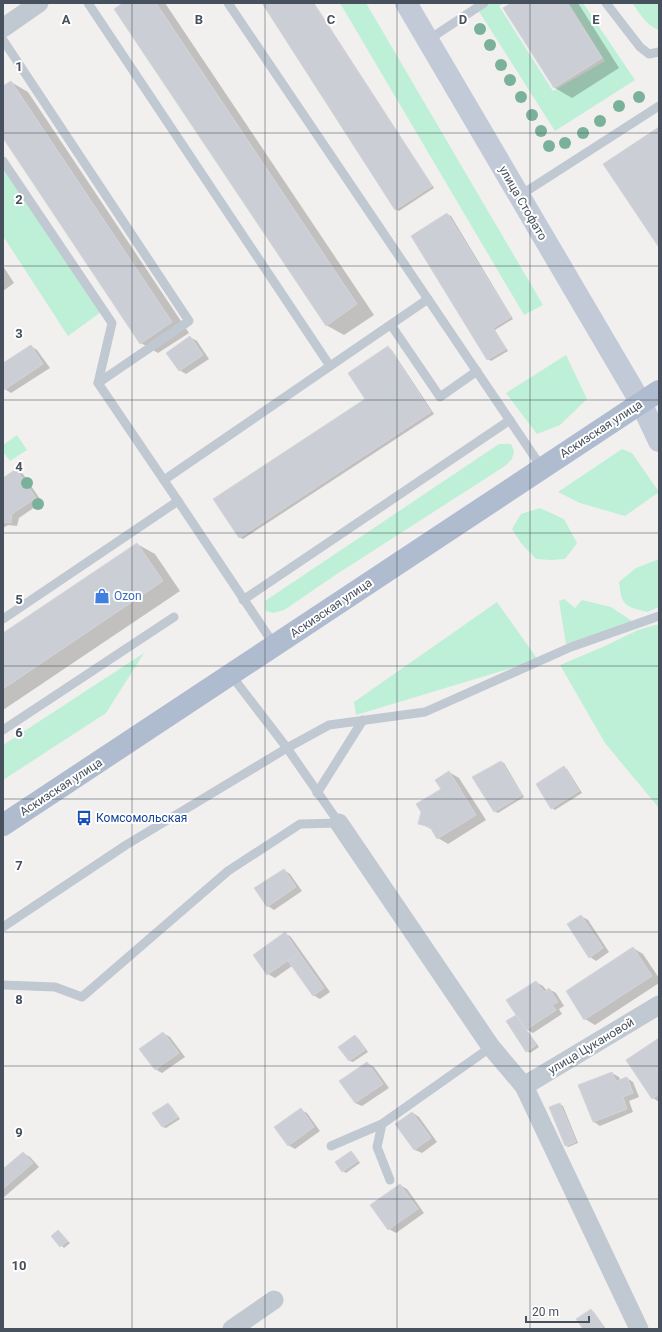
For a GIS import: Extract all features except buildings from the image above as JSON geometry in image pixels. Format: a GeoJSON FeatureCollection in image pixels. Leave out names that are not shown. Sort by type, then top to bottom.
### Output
{"type":"FeatureCollection","features":[{"type":"Feature","properties":{"kind":"main road","name":"Аскизская улица"},"geometry":{"type":"LineString","coordinates":[[3,825],[659,391]]}},
{"type":"Feature","properties":{"kind":"street"},"geometry":{"type":"LineString","coordinates":[[3,28],[40,3]]}},
{"type":"Feature","properties":{"kind":"street","name":"улица Стофато"},"geometry":{"type":"LineString","coordinates":[[406,3],[641,403],[659,441]]}},
{"type":"Feature","properties":{"kind":"street"},"geometry":{"type":"LineString","coordinates":[[339,823],[491,1047],[524,1086],[639,1329]]}},
{"type":"Feature","properties":{"kind":"street","name":"улица Цукановой"},"geometry":{"type":"LineString","coordinates":[[524,1086],[659,1005]]}},
{"type":"Feature","properties":{"kind":"street"},"geometry":{"type":"LineString","coordinates":[[232,1329],[274,1300]]}},
{"type":"Feature","properties":{"kind":"lane"},"geometry":{"type":"LineString","coordinates":[[88,3],[330,366]]}},
{"type":"Feature","properties":{"kind":"lane"},"geometry":{"type":"LineString","coordinates":[[228,3],[542,468]]}},
{"type":"Feature","properties":{"kind":"lane"},"geometry":{"type":"LineString","coordinates":[[428,40],[484,3]]}},
{"type":"Feature","properties":{"kind":"lane"},"geometry":{"type":"LineString","coordinates":[[606,3],[640,47],[650,54],[659,52]]}},
{"type":"Feature","properties":{"kind":"lane"},"geometry":{"type":"LineString","coordinates":[[3,40],[189,321],[98,383]]}},
{"type":"Feature","properties":{"kind":"lane"},"geometry":{"type":"LineString","coordinates":[[519,196],[659,106]]}},
{"type":"Feature","properties":{"kind":"lane"},"geometry":{"type":"LineString","coordinates":[[3,161],[112,324],[98,383],[275,646]]}},
{"type":"Feature","properties":{"kind":"lane"},"geometry":{"type":"LineString","coordinates":[[164,480],[428,299]]}},
{"type":"Feature","properties":{"kind":"lane"},"geometry":{"type":"LineString","coordinates":[[391,324],[440,396],[477,372]]}},
{"type":"Feature","properties":{"kind":"lane"},"geometry":{"type":"LineString","coordinates":[[243,600],[510,420]]}},
{"type":"Feature","properties":{"kind":"lane"},"geometry":{"type":"LineString","coordinates":[[3,619],[178,501]]}},
{"type":"Feature","properties":{"kind":"lane"},"geometry":{"type":"LineString","coordinates":[[3,928],[126,845],[287,748],[329,725],[425,712],[571,647],[659,616]]}},
{"type":"Feature","properties":{"kind":"lane"},"geometry":{"type":"LineString","coordinates":[[3,730],[174,617]]}},
{"type":"Feature","properties":{"kind":"lane"},"geometry":{"type":"LineString","coordinates":[[231,675],[287,748],[339,823]]}},
{"type":"Feature","properties":{"kind":"lane"},"geometry":{"type":"LineString","coordinates":[[317,793],[363,720]]}},
{"type":"Feature","properties":{"kind":"lane"},"geometry":{"type":"LineString","coordinates":[[3,985],[55,987],[82,998],[228,871],[300,824],[339,823]]}},
{"type":"Feature","properties":{"kind":"lane"},"geometry":{"type":"LineString","coordinates":[[331,1146],[382,1124],[491,1047]]}},
{"type":"Feature","properties":{"kind":"lane"},"geometry":{"type":"LineString","coordinates":[[382,1124],[377,1147],[390,1180]]}},
{"type":"Feature","properties":{"kind":"green space"},"geometry":{"type":"Polygon","coordinates":[[[340,3],[366,3],[543,305],[524,315],[340,3]]]}},
{"type":"Feature","properties":{"kind":"green space"},"geometry":{"type":"Polygon","coordinates":[[[489,3],[504,3],[499,6],[553,91],[605,61],[569,3],[583,3],[635,80],[555,131],[478,10],[489,3]]]}},
{"type":"Feature","properties":{"kind":"green space"},"geometry":{"type":"Polygon","coordinates":[[[632,3],[659,3],[659,30],[650,26],[632,3]]]}},
{"type":"Feature","properties":{"kind":"green space"},"geometry":{"type":"Polygon","coordinates":[[[3,162],[105,309],[68,336],[3,236],[3,162]]]}},
{"type":"Feature","properties":{"kind":"green space"},"geometry":{"type":"Polygon","coordinates":[[[566,355],[587,399],[560,425],[537,434],[506,393],[566,355]]]}},
{"type":"Feature","properties":{"kind":"green space"},"geometry":{"type":"Polygon","coordinates":[[[17,435],[27,450],[10,461],[3,452],[3,445],[17,435]]]}},
{"type":"Feature","properties":{"kind":"green space"},"geometry":{"type":"Polygon","coordinates":[[[499,444],[511,444],[514,451],[512,459],[505,466],[337,574],[284,610],[273,613],[266,611],[265,601],[499,444]]]}},
{"type":"Feature","properties":{"kind":"green space"},"geometry":{"type":"Polygon","coordinates":[[[622,449],[632,453],[659,492],[625,516],[580,503],[558,492],[622,449]]]}},
{"type":"Feature","properties":{"kind":"green space"},"geometry":{"type":"Polygon","coordinates":[[[540,508],[564,519],[577,543],[565,559],[536,559],[521,543],[512,529],[521,514],[540,508]]]}},
{"type":"Feature","properties":{"kind":"green space"},"geometry":{"type":"Polygon","coordinates":[[[659,559],[659,607],[647,612],[633,608],[626,604],[621,596],[619,582],[636,568],[659,559]]]}},
{"type":"Feature","properties":{"kind":"green space"},"geometry":{"type":"Polygon","coordinates":[[[564,599],[575,608],[582,600],[611,607],[632,621],[566,644],[559,601],[564,599]]]}},
{"type":"Feature","properties":{"kind":"green space"},"geometry":{"type":"Polygon","coordinates":[[[497,602],[538,660],[356,715],[354,702],[497,602]]]}},
{"type":"Feature","properties":{"kind":"green space"},"geometry":{"type":"Polygon","coordinates":[[[659,624],[659,808],[605,743],[560,665],[638,630],[659,624]]]}},
{"type":"Feature","properties":{"kind":"green space"},"geometry":{"type":"Polygon","coordinates":[[[144,653],[106,713],[3,780],[3,745],[144,653]]]}},
{"type":"Feature","properties":{"kind":"place","name":"Ozon"},"geometry":{"type":"Point","coordinates":[102,596]}},
{"type":"Feature","properties":{"kind":"place","name":"Комсомольская"},"geometry":{"type":"Point","coordinates":[84,818]}}]}
